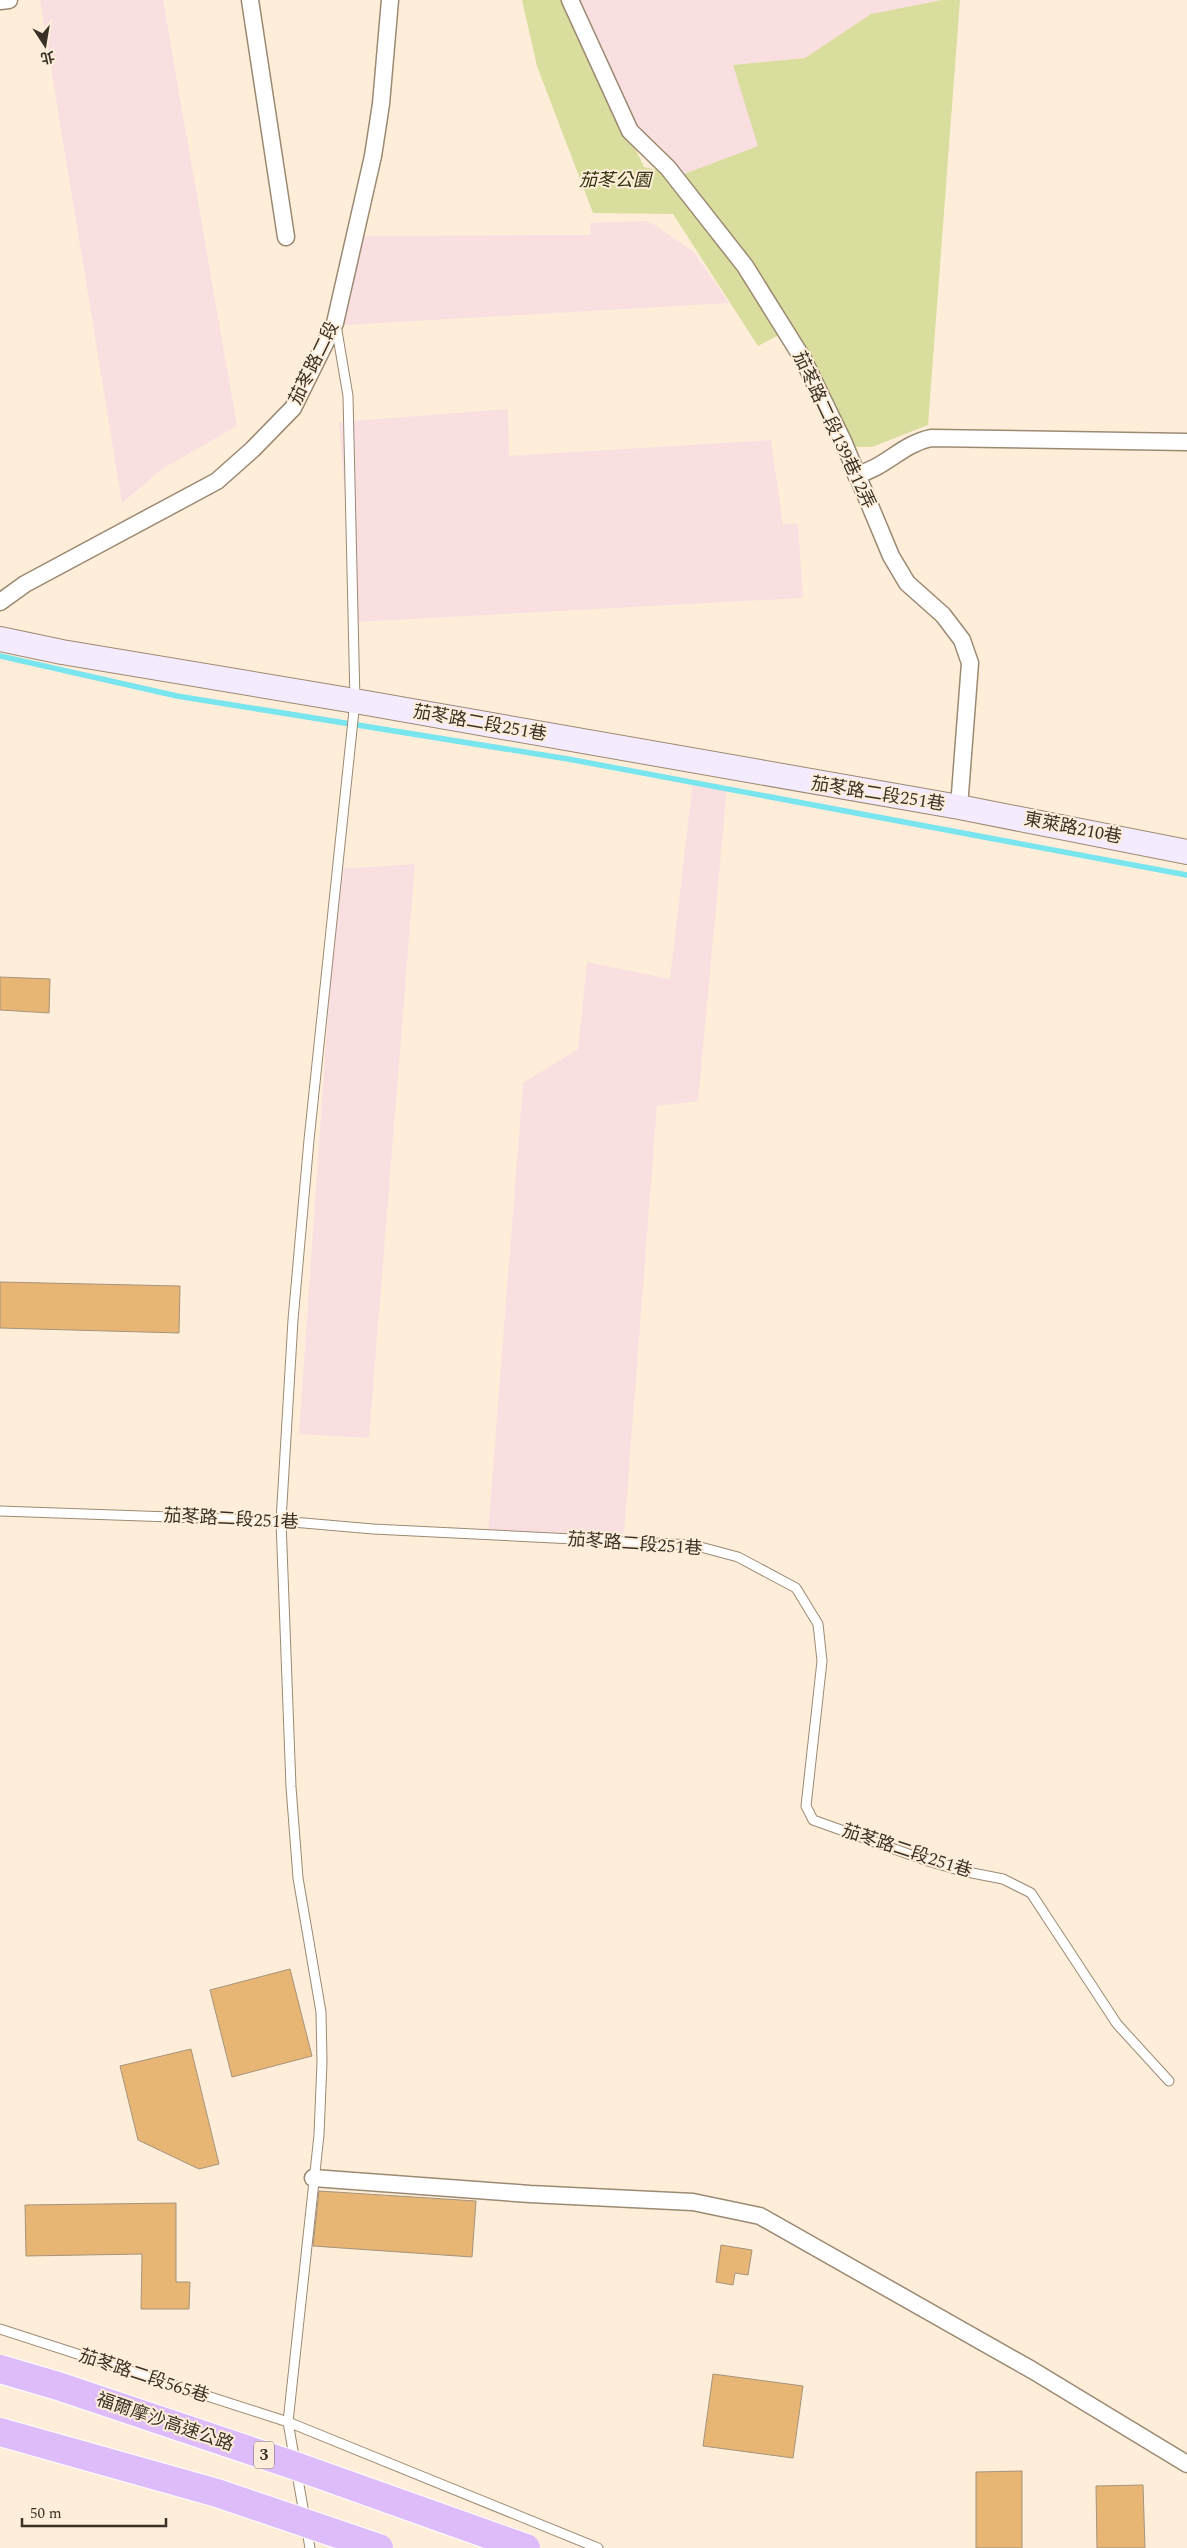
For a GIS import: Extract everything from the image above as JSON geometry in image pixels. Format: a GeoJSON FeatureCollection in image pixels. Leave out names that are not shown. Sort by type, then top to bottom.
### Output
{"type":"FeatureCollection","features":[{"type":"Feature","properties":{"kind":"highway","name":"福爾摩沙高速公路"},"geometry":{"type":"LineString","coordinates":[[0,2369],[58,2386],[290,2464],[526,2548]]}},
{"type":"Feature","properties":{"kind":"highway"},"geometry":{"type":"LineString","coordinates":[[0,2432],[217,2493],[379,2548]]}},
{"type":"Feature","properties":{"kind":"street"},"geometry":{"type":"LineString","coordinates":[[0,1],[9,0]]}},
{"type":"Feature","properties":{"kind":"street"},"geometry":{"type":"LineString","coordinates":[[250,0],[286,237]]}},
{"type":"Feature","properties":{"kind":"street","name":"茄苳路二段"},"geometry":{"type":"LineString","coordinates":[[0,602],[25,584],[217,481],[253,449],[294,408],[336,322],[373,156],[381,104],[390,0]]}},
{"type":"Feature","properties":{"kind":"street","name":"茄苳路二段139巷12弄"},"geometry":{"type":"LineString","coordinates":[[570,0],[630,131],[668,168],[745,266],[803,359],[843,441],[891,556],[907,583],[943,615],[962,640],[970,663],[959,807]]}},
{"type":"Feature","properties":{"kind":"street"},"geometry":{"type":"LineString","coordinates":[[856,475],[872,471],[916,441],[931,438],[1187,442]]}},
{"type":"Feature","properties":{"kind":"street","name":"茄苳路二段251巷"},"geometry":{"type":"LineString","coordinates":[[0,639],[62,652],[355,701],[959,807]]}},
{"type":"Feature","properties":{"kind":"street","name":"東萊路210巷"},"geometry":{"type":"LineString","coordinates":[[959,807],[1187,852]]}},
{"type":"Feature","properties":{"kind":"street"},"geometry":{"type":"LineString","coordinates":[[313,2178],[530,2194],[693,2202],[760,2216],[1032,2370],[1187,2464]]}},
{"type":"Feature","properties":{"kind":"lane"},"geometry":{"type":"LineString","coordinates":[[310,2548],[288,2422],[319,2134],[322,2062],[321,2012],[298,1878],[291,1787],[281,1521],[293,1320],[309,1140],[355,701],[348,396],[336,322]]}},
{"type":"Feature","properties":{"kind":"lane","name":"茄苳路二段251巷"},"geometry":{"type":"LineString","coordinates":[[0,1511],[281,1521],[373,1529],[693,1545],[738,1558],[796,1588],[818,1624],[822,1661],[806,1806],[813,1820],[945,1866],[1003,1878],[1031,1893],[1117,2024],[1169,2081]]}},
{"type":"Feature","properties":{"kind":"lane","name":"茄苳路二段565巷"},"geometry":{"type":"LineString","coordinates":[[0,2329],[288,2422],[598,2548]]}},
{"type":"Feature","properties":{"kind":"shaded area"},"geometry":{"type":"Polygon","coordinates":[[[40,0],[163,0],[237,426],[162,469],[122,503],[40,0]]]}},
{"type":"Feature","properties":{"kind":"shaded area"},"geometry":{"type":"Polygon","coordinates":[[[568,0],[942,0],[871,14],[805,58],[734,65],[759,146],[671,179],[623,131],[568,0]]]}},
{"type":"Feature","properties":{"kind":"shaded area"},"geometry":{"type":"Polygon","coordinates":[[[645,221],[655,225],[694,252],[729,303],[329,326],[354,236],[590,235],[590,223],[645,221]]]}},
{"type":"Feature","properties":{"kind":"shaded area"},"geometry":{"type":"Polygon","coordinates":[[[508,409],[509,456],[771,440],[783,525],[798,523],[803,598],[355,622],[339,422],[508,409]]]}},
{"type":"Feature","properties":{"kind":"shaded area"},"geometry":{"type":"Polygon","coordinates":[[[693,780],[727,789],[698,1101],[657,1106],[624,1533],[488,1533],[523,1083],[578,1049],[587,962],[670,979],[693,780]]]}},
{"type":"Feature","properties":{"kind":"shaded area"},"geometry":{"type":"Polygon","coordinates":[[[415,864],[369,1438],[299,1434],[338,869],[415,864]]]}},
{"type":"Feature","properties":{"kind":"green space","name":"茄苳公園"},"geometry":{"type":"Polygon","coordinates":[[[522,0],[565,0],[644,167],[665,172],[671,179],[758,146],[733,65],[805,58],[871,14],[942,0],[960,0],[928,425],[872,447],[850,447],[779,335],[758,346],[673,214],[593,213],[537,66],[522,0]]]}},
{"type":"Feature","properties":{"kind":"building"},"geometry":{"type":"Polygon","coordinates":[[[0,977],[50,979],[49,1013],[0,1010],[0,977]]]}},
{"type":"Feature","properties":{"kind":"building"},"geometry":{"type":"Polygon","coordinates":[[[0,1282],[180,1286],[179,1333],[0,1328],[0,1282]]]}},
{"type":"Feature","properties":{"kind":"building"},"geometry":{"type":"Polygon","coordinates":[[[290,1969],[312,2056],[232,2077],[210,1990],[290,1969]]]}},
{"type":"Feature","properties":{"kind":"building"},"geometry":{"type":"Polygon","coordinates":[[[191,2049],[219,2164],[199,2169],[138,2140],[120,2066],[191,2049]]]}},
{"type":"Feature","properties":{"kind":"building"},"geometry":{"type":"Polygon","coordinates":[[[319,2191],[476,2201],[472,2257],[313,2246],[319,2191]]]}},
{"type":"Feature","properties":{"kind":"building"},"geometry":{"type":"Polygon","coordinates":[[[176,2203],[176,2282],[190,2282],[189,2309],[141,2309],[142,2254],[26,2256],[25,2205],[176,2203]]]}},
{"type":"Feature","properties":{"kind":"building"},"geometry":{"type":"Polygon","coordinates":[[[721,2245],[752,2250],[748,2275],[735,2273],[733,2285],[716,2282],[721,2245]]]}},
{"type":"Feature","properties":{"kind":"building"},"geometry":{"type":"Polygon","coordinates":[[[713,2374],[803,2386],[793,2458],[703,2446],[713,2374]]]}},
{"type":"Feature","properties":{"kind":"building"},"geometry":{"type":"Polygon","coordinates":[[[1022,2471],[1022,2548],[976,2548],[976,2472],[1022,2471]]]}},
{"type":"Feature","properties":{"kind":"building"},"geometry":{"type":"Polygon","coordinates":[[[1143,2485],[1145,2548],[1097,2548],[1096,2486],[1143,2485]]]}},
{"type":"Feature","properties":{"kind":"waterway"},"geometry":{"type":"LineString","coordinates":[[0,656],[177,696],[568,759],[1187,875]]}}]}
